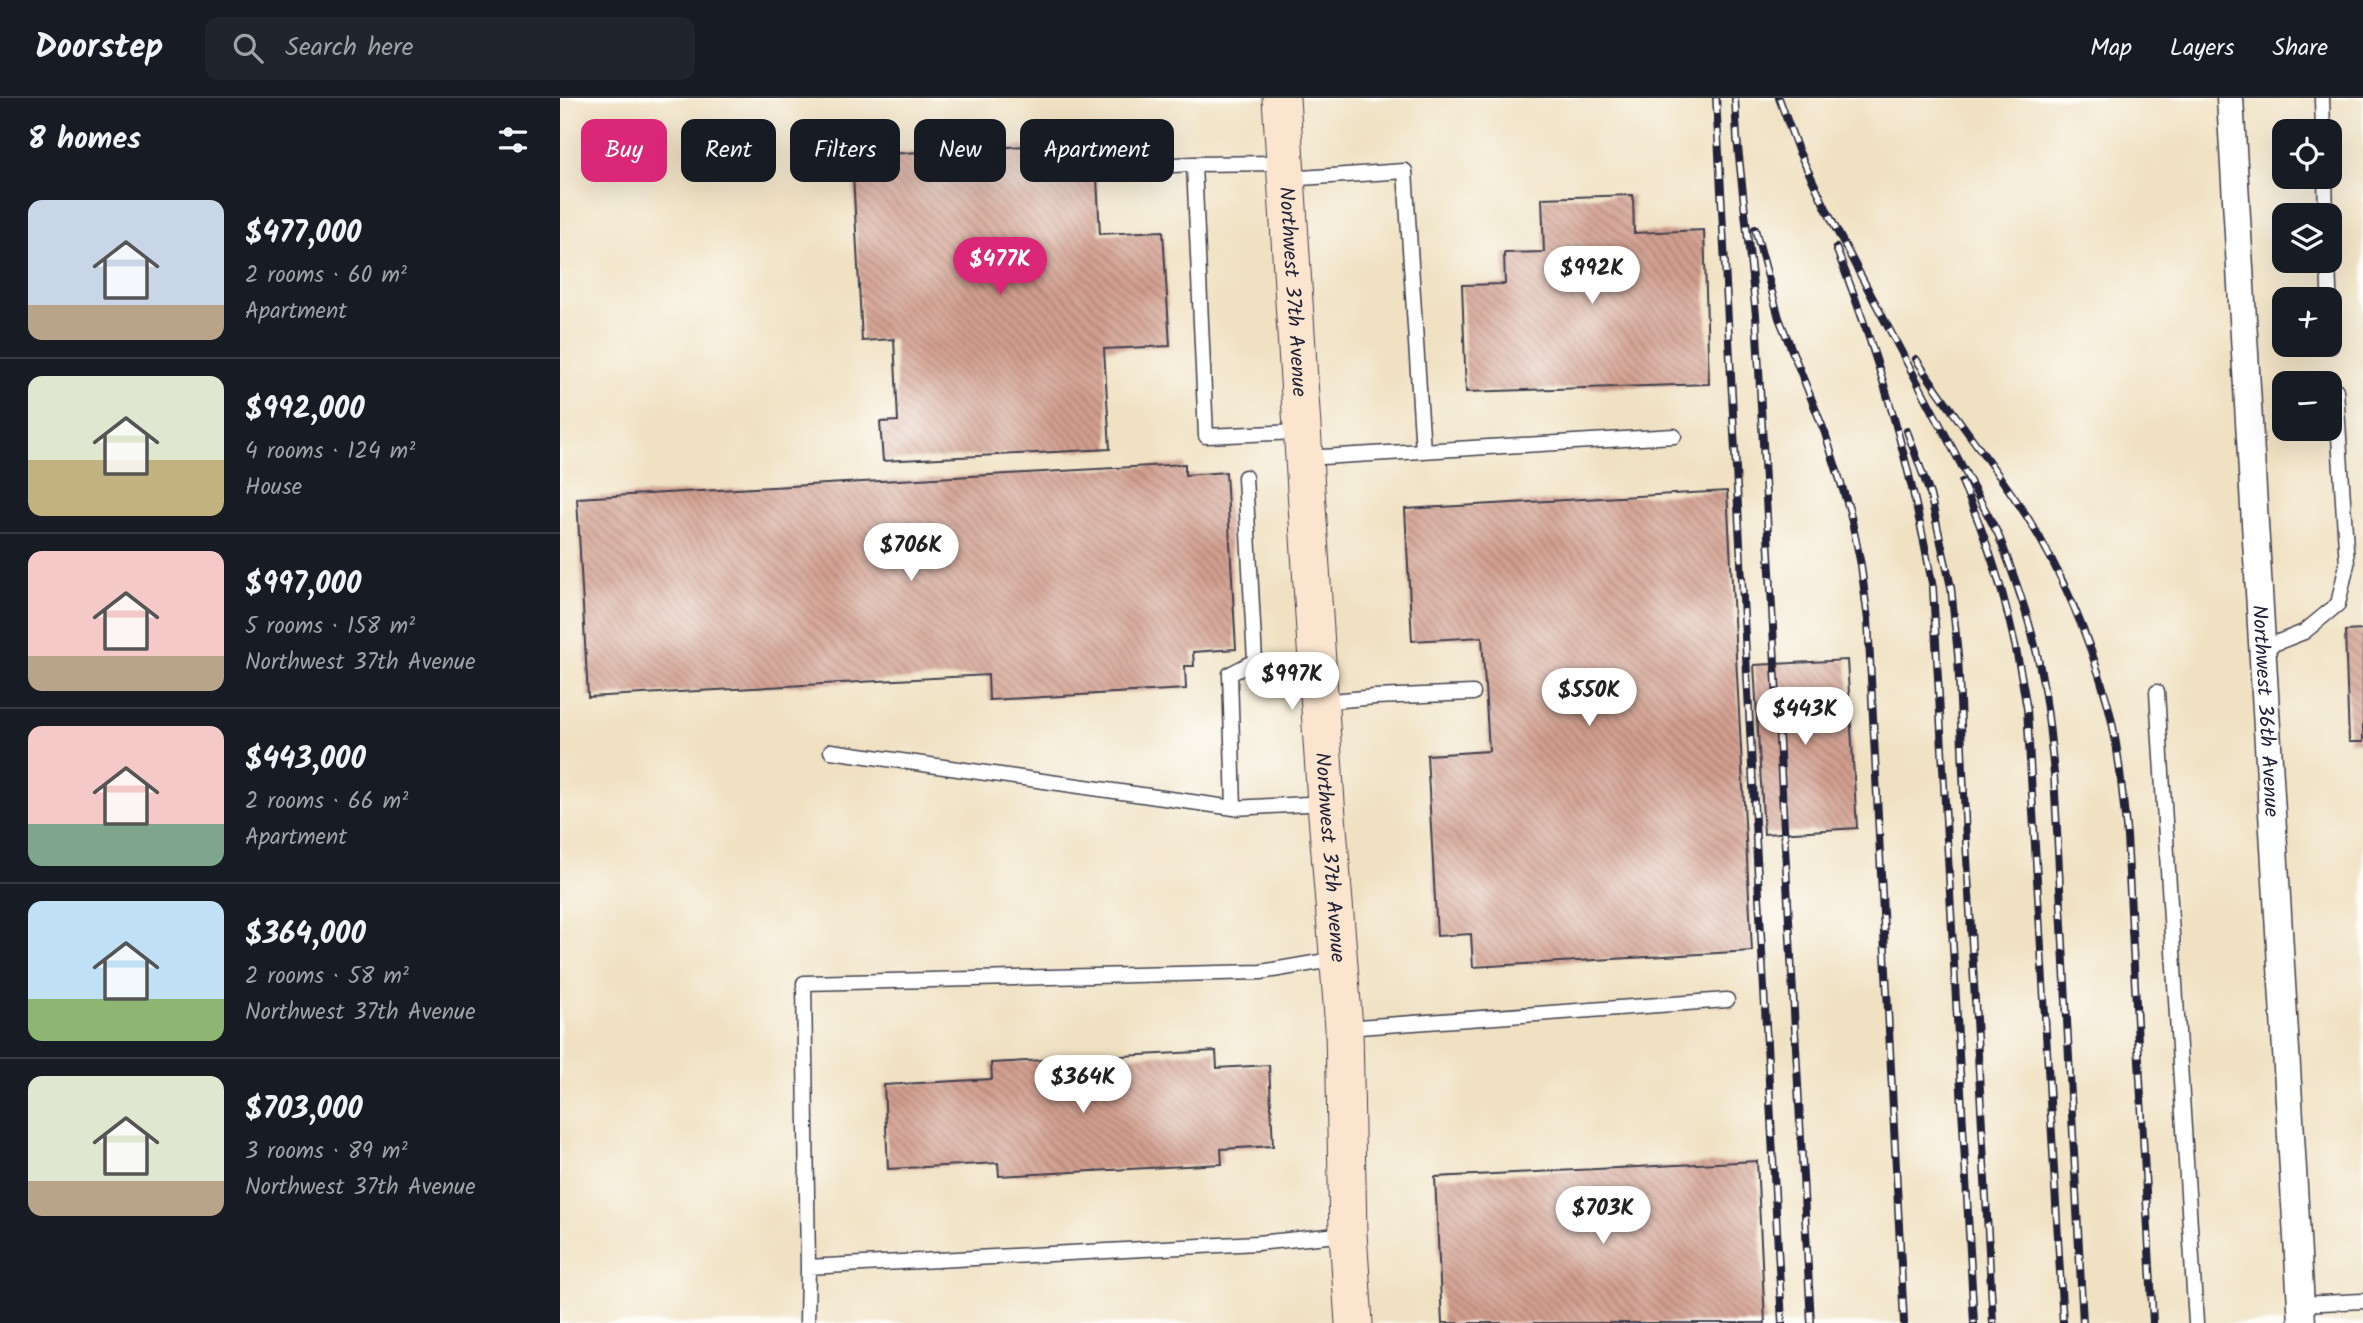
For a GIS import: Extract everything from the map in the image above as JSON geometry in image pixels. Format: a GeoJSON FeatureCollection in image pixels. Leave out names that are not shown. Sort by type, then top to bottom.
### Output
{"type":"FeatureCollection","features":[{"type":"Feature","properties":{"kind":"street","name":"Northwest 37th Avenue"},"geometry":{"type":"LineString","coordinates":[[1281,98],[1326,803],[1344,1028],[1348,1234],[1354,1323]]}},
{"type":"Feature","properties":{"kind":"street","name":"Northwest 36th Avenue"},"geometry":{"type":"LineString","coordinates":[[2230,98],[2302,1314]]}},
{"type":"Feature","properties":{"kind":"lane"},"geometry":{"type":"LineString","coordinates":[[2322,98],[2323,119]]}},
{"type":"Feature","properties":{"kind":"lane"},"geometry":{"type":"LineString","coordinates":[[1194,164],[1206,436],[1303,445],[1423,451],[1674,436]]}},
{"type":"Feature","properties":{"kind":"lane"},"geometry":{"type":"LineString","coordinates":[[1174,165],[1285,171],[1405,171],[1423,451]]}},
{"type":"Feature","properties":{"kind":"lane"},"geometry":{"type":"LineString","coordinates":[[2263,648],[2304,632],[2338,604],[2347,564],[2339,441]]}},
{"type":"Feature","properties":{"kind":"lane"},"geometry":{"type":"LineString","coordinates":[[1234,808],[1230,674],[1255,660],[1245,477]]}},
{"type":"Feature","properties":{"kind":"lane"},"geometry":{"type":"LineString","coordinates":[[2157,692],[2196,1323]]}},
{"type":"Feature","properties":{"kind":"lane"},"geometry":{"type":"LineString","coordinates":[[1320,702],[1473,693]]}},
{"type":"Feature","properties":{"kind":"lane"},"geometry":{"type":"LineString","coordinates":[[831,751],[1234,808],[1326,803]]}},
{"type":"Feature","properties":{"kind":"lane"},"geometry":{"type":"LineString","coordinates":[[807,1323],[804,983],[1261,972],[1338,958]]}},
{"type":"Feature","properties":{"kind":"lane"},"geometry":{"type":"LineString","coordinates":[[1344,1028],[1727,1000]]}},
{"type":"Feature","properties":{"kind":"lane"},"geometry":{"type":"LineString","coordinates":[[808,1267],[1257,1243],[1348,1234]]}},
{"type":"Feature","properties":{"kind":"lane"},"geometry":{"type":"LineString","coordinates":[[2302,1314],[2363,1301]]}},
{"type":"Feature","properties":{"kind":"building"},"geometry":{"type":"Polygon","coordinates":[[[1020,146],[1020,182],[1097,182],[1100,234],[1163,231],[1170,346],[1104,349],[1110,449],[883,461],[880,422],[898,421],[894,339],[862,341],[853,182],[900,182],[900,153],[914,152],[914,182],[1006,182],[1006,147],[1020,146]]]}},
{"type":"Feature","properties":{"kind":"building"},"geometry":{"type":"Polygon","coordinates":[[[1633,195],[1634,233],[1704,230],[1709,384],[1466,392],[1462,285],[1505,284],[1504,253],[1544,252],[1542,198],[1633,195]]]}},
{"type":"Feature","properties":{"kind":"building"},"geometry":{"type":"Polygon","coordinates":[[[1185,464],[1185,475],[1226,472],[1236,649],[1193,652],[1194,666],[1185,666],[1186,689],[989,700],[988,675],[588,697],[577,498],[1185,464]]]}},
{"type":"Feature","properties":{"kind":"building"},"geometry":{"type":"Polygon","coordinates":[[[1727,491],[1752,951],[1473,967],[1471,934],[1437,936],[1427,755],[1489,751],[1482,637],[1412,641],[1405,509],[1727,491]]]}},
{"type":"Feature","properties":{"kind":"building"},"geometry":{"type":"Polygon","coordinates":[[[2363,630],[2363,742],[2349,742],[2345,631],[2363,630]]]}},
{"type":"Feature","properties":{"kind":"building"},"geometry":{"type":"Polygon","coordinates":[[[1847,660],[1857,828],[1764,834],[1754,665],[1847,660]]]}},
{"type":"Feature","properties":{"kind":"building"},"geometry":{"type":"Polygon","coordinates":[[[1216,1051],[1217,1068],[1269,1065],[1273,1146],[1221,1149],[1222,1164],[999,1176],[998,1163],[888,1169],[884,1085],[992,1079],[991,1063],[1216,1051]]]}},
{"type":"Feature","properties":{"kind":"building"},"geometry":{"type":"Polygon","coordinates":[[[1757,1161],[1765,1323],[1442,1323],[1435,1177],[1757,1161]]]}},
{"type":"Feature","properties":{"kind":"railway"},"geometry":{"type":"LineString","coordinates":[[1716,98],[1782,1323]]}},
{"type":"Feature","properties":{"kind":"railway"},"geometry":{"type":"LineString","coordinates":[[1735,98],[1756,315],[1811,1323]]}},
{"type":"Feature","properties":{"kind":"railway"},"geometry":{"type":"LineString","coordinates":[[1779,98],[1798,150],[1835,227],[1998,534],[2018,589],[2039,662],[2054,774],[2083,1323]]}},
{"type":"Feature","properties":{"kind":"railway"},"geometry":{"type":"LineString","coordinates":[[1755,229],[1779,318],[1825,433],[1850,512],[1861,565],[1868,620],[1904,1323]]}},
{"type":"Feature","properties":{"kind":"railway"},"geometry":{"type":"LineString","coordinates":[[1836,248],[1881,374],[1905,457],[1933,588],[1974,1323]]}},
{"type":"Feature","properties":{"kind":"railway"},"geometry":{"type":"LineString","coordinates":[[1916,359],[2013,495],[2039,537],[2074,607],[2093,656],[2112,721],[2127,836],[2153,1323]]}},
{"type":"Feature","properties":{"kind":"railway"},"geometry":{"type":"LineString","coordinates":[[1907,431],[1930,494],[1951,587],[1958,655],[1993,1323]]}},
{"type":"Feature","properties":{"kind":"railway"},"geometry":{"type":"LineString","coordinates":[[1962,482],[1985,538],[2002,594],[2027,709],[2063,1323]]}}]}
